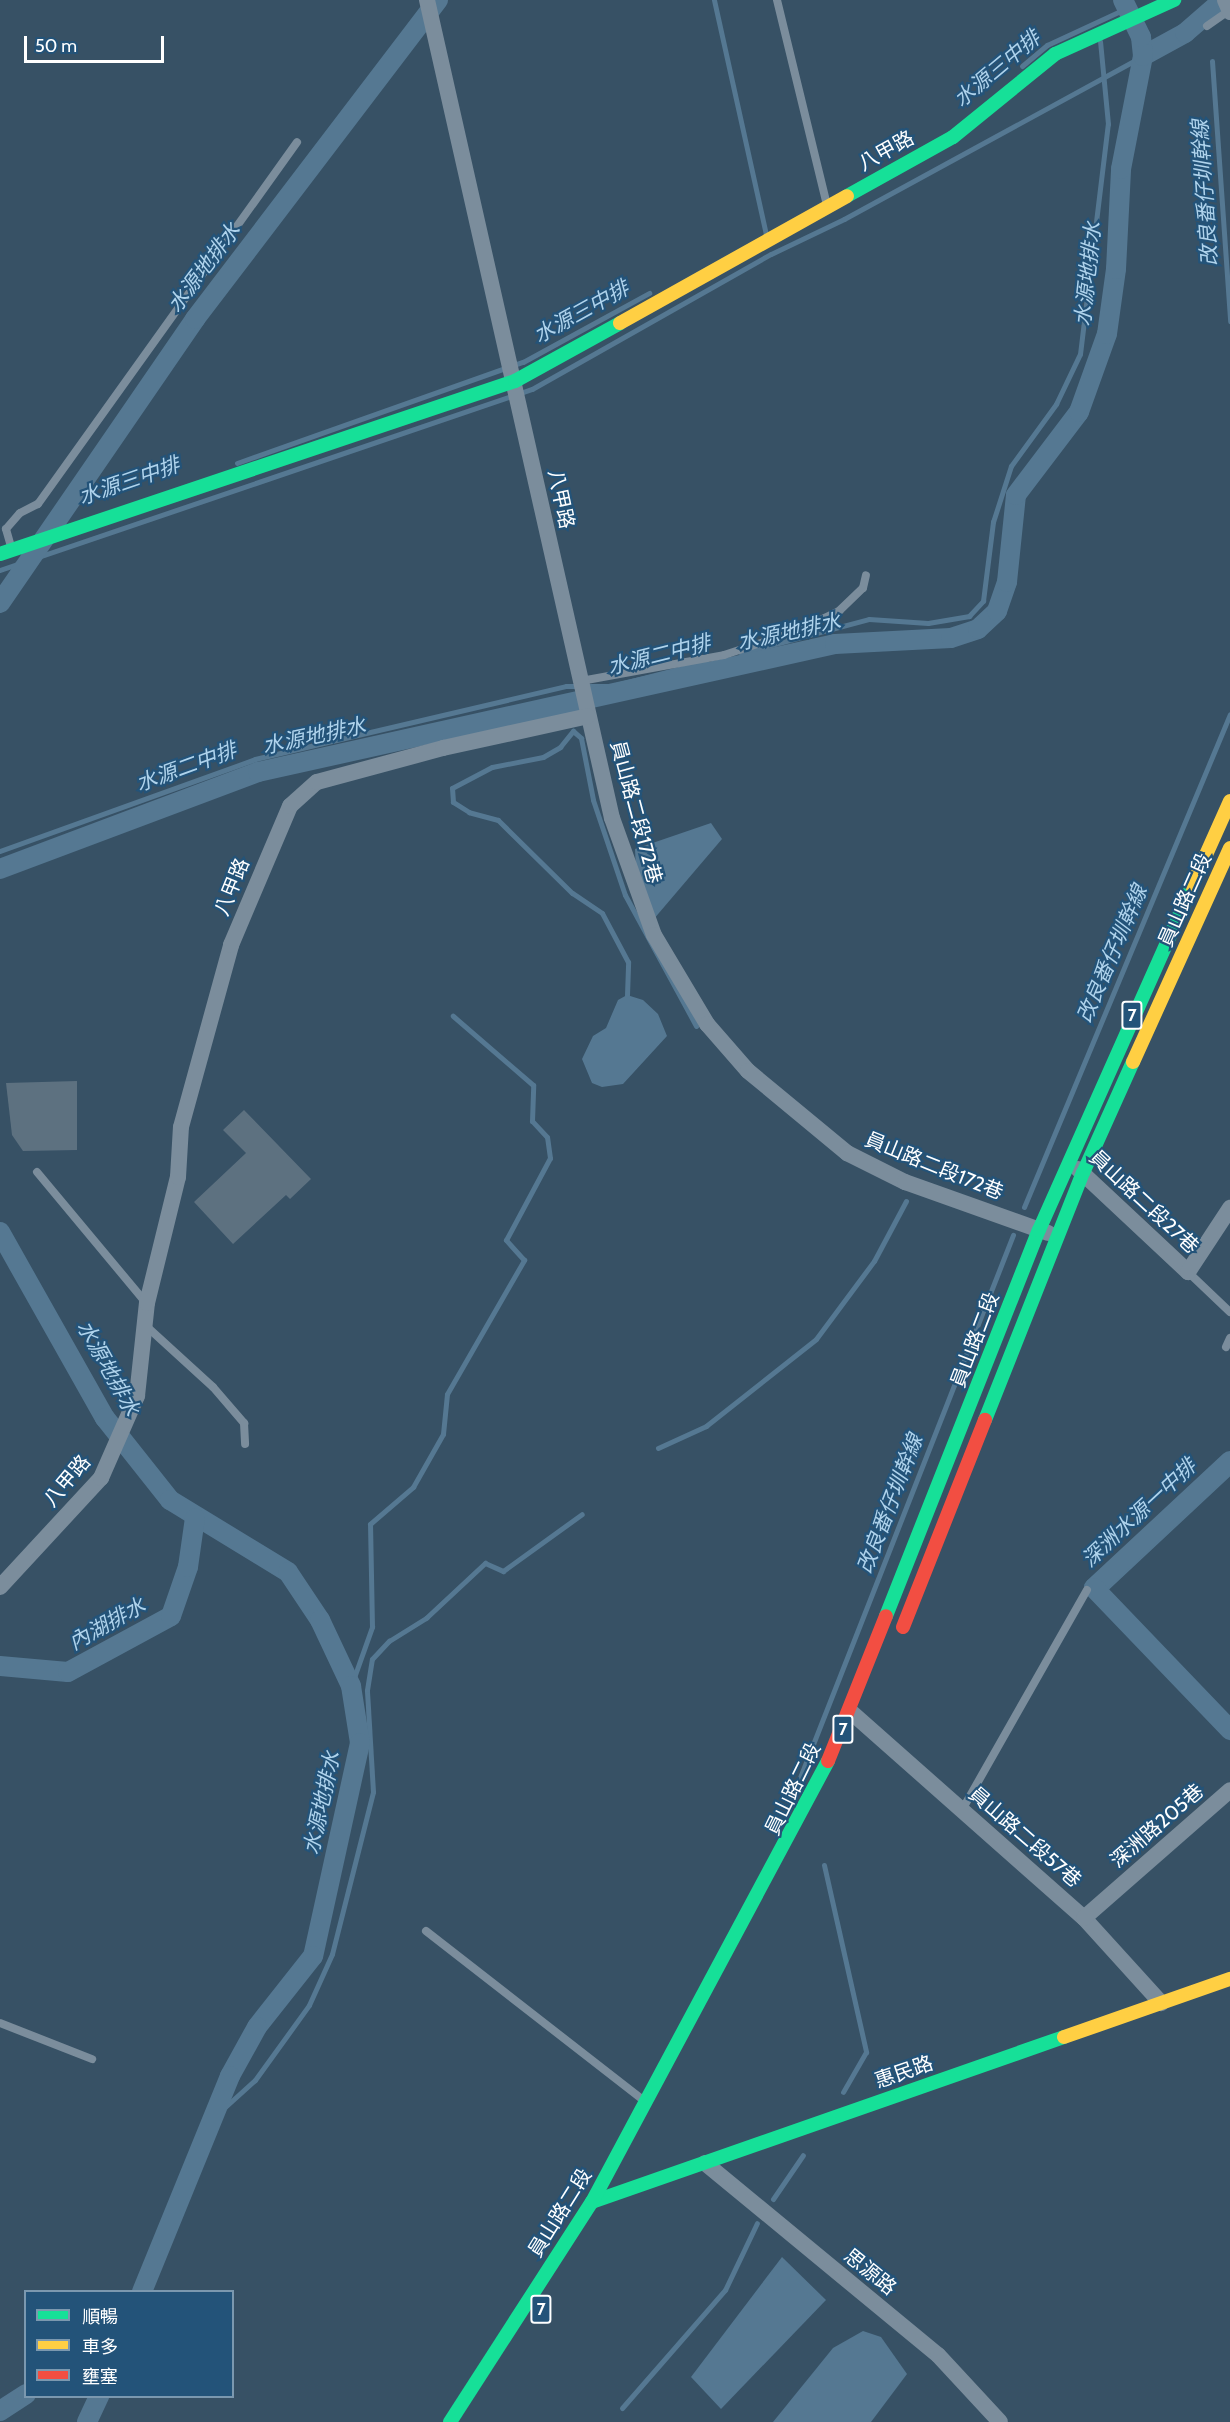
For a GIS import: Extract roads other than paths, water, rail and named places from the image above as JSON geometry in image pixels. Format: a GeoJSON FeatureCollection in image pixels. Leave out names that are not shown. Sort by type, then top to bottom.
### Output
{"type":"FeatureCollection","features":[{"type":"Feature","properties":{"kind":"main road","name":"八甲路"},"geometry":{"type":"LineString","coordinates":[[6,552],[515,381],[953,137],[1055,54],[1174,0]]}},
{"type":"Feature","properties":{"kind":"main road","name":"員山路二段"},"geometry":{"type":"LineString","coordinates":[[450,2422],[592,2202],[817,1790],[851,1712],[1039,1230],[1230,801]]}},
{"type":"Feature","properties":{"kind":"main road","name":"員山路二段"},"geometry":{"type":"LineString","coordinates":[[895,1646],[1083,1173],[1230,848]]}},
{"type":"Feature","properties":{"kind":"main road","name":"惠民路"},"geometry":{"type":"LineString","coordinates":[[592,2202],[1230,1979]]}},
{"type":"Feature","properties":{"kind":"main road","name":"員山路二段"},"geometry":{"type":"LineString","coordinates":[[520,2343],[636,2155]]}},
{"type":"Feature","properties":{"kind":"street"},"geometry":{"type":"LineString","coordinates":[[427,0],[515,381]]}},
{"type":"Feature","properties":{"kind":"street","name":"八甲路"},"geometry":{"type":"LineString","coordinates":[[0,1587],[101,1478],[126,1423],[141,1379],[147,1303],[178,1177],[181,1127],[231,945],[290,806],[317,782],[443,748],[588,714],[515,381]]}},
{"type":"Feature","properties":{"kind":"street","name":"員山路二段172巷"},"geometry":{"type":"LineString","coordinates":[[588,714],[612,818],[654,935],[707,1024],[748,1071],[847,1153],[905,1182],[1058,1236]]}},
{"type":"Feature","properties":{"kind":"street","name":"員山路二段27巷"},"geometry":{"type":"LineString","coordinates":[[1069,1160],[1188,1272],[1230,1208]]}},
{"type":"Feature","properties":{"kind":"street","name":"員山路二段57巷"},"geometry":{"type":"LineString","coordinates":[[851,1712],[1084,1918],[1161,2003]]}},
{"type":"Feature","properties":{"kind":"street","name":"深洲路205巷"},"geometry":{"type":"LineString","coordinates":[[1084,1918],[1230,1790]]}},
{"type":"Feature","properties":{"kind":"street","name":"思源路"},"geometry":{"type":"LineString","coordinates":[[705,2163],[938,2355],[1000,2422]]}},
{"type":"Feature","properties":{"kind":"lane"},"geometry":{"type":"LineString","coordinates":[[777,0],[827,208]]}},
{"type":"Feature","properties":{"kind":"lane"},"geometry":{"type":"LineString","coordinates":[[1207,26],[1229,8]]}},
{"type":"Feature","properties":{"kind":"lane"},"geometry":{"type":"LineString","coordinates":[[6,552],[6,529],[20,513],[38,504],[297,142]]}},
{"type":"Feature","properties":{"kind":"lane"},"geometry":{"type":"LineString","coordinates":[[582,688],[724,655],[797,631],[839,611],[863,588],[866,575]]}},
{"type":"Feature","properties":{"kind":"lane"},"geometry":{"type":"LineString","coordinates":[[37,1172],[147,1303]]}},
{"type":"Feature","properties":{"kind":"lane"},"geometry":{"type":"LineString","coordinates":[[1188,1272],[1230,1312]]}},
{"type":"Feature","properties":{"kind":"lane"},"geometry":{"type":"LineString","coordinates":[[144,1325],[213,1387],[244,1423],[245,1444]]}},
{"type":"Feature","properties":{"kind":"lane"},"geometry":{"type":"LineString","coordinates":[[1227,1347],[1230,1338]]}},
{"type":"Feature","properties":{"kind":"lane"},"geometry":{"type":"LineString","coordinates":[[962,1810],[1087,1590]]}},
{"type":"Feature","properties":{"kind":"lane"},"geometry":{"type":"LineString","coordinates":[[426,1931],[648,2103]]}},
{"type":"Feature","properties":{"kind":"lane"},"geometry":{"type":"LineString","coordinates":[[0,2023],[92,2060]]}},
{"type":"Feature","properties":{"kind":"water"},"geometry":{"type":"Polygon","coordinates":[[[711,823],[722,839],[653,920],[636,870],[635,849],[711,823]]]}},
{"type":"Feature","properties":{"kind":"water"},"geometry":{"type":"Polygon","coordinates":[[[627,995],[643,1000],[658,1014],[667,1036],[623,1084],[602,1087],[592,1083],[582,1059],[593,1036],[606,1028],[618,1000],[627,995]]]}},
{"type":"Feature","properties":{"kind":"water"},"geometry":{"type":"Polygon","coordinates":[[[782,2257],[826,2300],[721,2409],[691,2377],[782,2257]]]}},
{"type":"Feature","properties":{"kind":"water"},"geometry":{"type":"Polygon","coordinates":[[[863,2331],[881,2337],[907,2374],[871,2422],[773,2422],[833,2348],[863,2331]]]}},
{"type":"Feature","properties":{"kind":"waterway","name":"水源地排水"},"geometry":{"type":"LineString","coordinates":[[0,603],[195,319],[438,0]]}},
{"type":"Feature","properties":{"kind":"waterway"},"geometry":{"type":"LineString","coordinates":[[714,0],[766,235]]}},
{"type":"Feature","properties":{"kind":"waterway","name":"水源地排水"},"geometry":{"type":"LineString","coordinates":[[0,869],[258,772],[835,644],[951,638],[978,629],[997,611],[1007,582],[1016,495],[1079,412],[1107,334],[1116,269],[1121,169],[1143,56],[1141,37],[1123,0]]}},
{"type":"Feature","properties":{"kind":"waterway"},"geometry":{"type":"LineString","coordinates":[[1143,56],[1185,33],[1223,0]]}},
{"type":"Feature","properties":{"kind":"waterway","name":"水源三中排"},"geometry":{"type":"LineString","coordinates":[[1022,66],[1047,45],[1127,8]]}},
{"type":"Feature","properties":{"kind":"waterway","name":"水源二中排"},"geometry":{"type":"LineString","coordinates":[[741,653],[869,619],[928,623],[969,616],[983,601],[993,522],[1011,466],[1056,404],[1080,354],[1108,124],[1100,41]]}},
{"type":"Feature","properties":{"kind":"waterway"},"geometry":{"type":"LineString","coordinates":[[0,570],[532,389],[771,254],[844,219],[1143,56]]}},
{"type":"Feature","properties":{"kind":"waterway","name":"改良番仔圳幹線"},"geometry":{"type":"LineString","coordinates":[[1212,61],[1230,321]]}},
{"type":"Feature","properties":{"kind":"waterway","name":"水源三中排"},"geometry":{"type":"LineString","coordinates":[[237,463],[523,362],[649,293]]}},
{"type":"Feature","properties":{"kind":"waterway","name":"水源二中排"},"geometry":{"type":"LineString","coordinates":[[0,851],[255,759],[566,686],[612,686],[706,662]]}},
{"type":"Feature","properties":{"kind":"waterway","name":"改良番仔圳幹線"},"geometry":{"type":"LineString","coordinates":[[1024,1207],[1230,714]]}},
{"type":"Feature","properties":{"kind":"waterway"},"geometry":{"type":"LineString","coordinates":[[627,995],[628,962],[602,913],[572,893],[498,820],[469,812],[453,802],[452,788],[492,767],[543,757],[560,747],[573,731],[581,738],[593,800],[625,895],[696,1026]]}},
{"type":"Feature","properties":{"kind":"waterway"},"geometry":{"type":"LineString","coordinates":[[351,1686],[372,1627],[370,1524],[413,1487],[443,1434],[447,1394],[524,1260],[506,1240],[550,1158],[547,1137],[532,1121],[533,1085],[453,1016]]}},
{"type":"Feature","properties":{"kind":"waterway"},"geometry":{"type":"LineString","coordinates":[[658,1448],[706,1426],[816,1339],[874,1261],[906,1201]]}},
{"type":"Feature","properties":{"kind":"waterway","name":"水源地排水"},"geometry":{"type":"LineString","coordinates":[[0,1232],[105,1418],[170,1500],[288,1572],[320,1620],[351,1686],[360,1743],[313,1956],[257,2027],[230,2076],[143,2290]]}},
{"type":"Feature","properties":{"kind":"waterway","name":"改良番仔圳幹線"},"geometry":{"type":"LineString","coordinates":[[797,1785],[1013,1235]]}},
{"type":"Feature","properties":{"kind":"waterway","name":"深洲水源一中排"},"geometry":{"type":"LineString","coordinates":[[1230,1461],[1094,1588],[1230,1730]]}},
{"type":"Feature","properties":{"kind":"waterway"},"geometry":{"type":"LineString","coordinates":[[1105,1589],[1230,1472]]}},
{"type":"Feature","properties":{"kind":"waterway"},"geometry":{"type":"LineString","coordinates":[[214,2117],[255,2080],[309,2005],[332,1954],[373,1792],[367,1690],[372,1659],[389,1641],[426,1618],[485,1563],[503,1571],[582,1514]]}},
{"type":"Feature","properties":{"kind":"waterway","name":"內湖排水"},"geometry":{"type":"LineString","coordinates":[[0,1666],[68,1672],[171,1616],[188,1567],[195,1518]]}},
{"type":"Feature","properties":{"kind":"waterway","name":"改良番仔圳幹線"},"geometry":{"type":"LineString","coordinates":[[824,1865],[866,2052],[843,2092]]}},
{"type":"Feature","properties":{"kind":"waterway","name":"改良番仔圳幹線"},"geometry":{"type":"LineString","coordinates":[[773,2199],[803,2155]]}},
{"type":"Feature","properties":{"kind":"waterway","name":"改良番仔圳幹線"},"geometry":{"type":"LineString","coordinates":[[622,2408],[725,2290],[757,2223]]}},
{"type":"Feature","properties":{"kind":"waterway","name":"水源地排水"},"geometry":{"type":"LineString","coordinates":[[0,2411],[24,2395]]}},
{"type":"Feature","properties":{"kind":"waterway"},"geometry":{"type":"LineString","coordinates":[[87,2422],[98,2398]]}}]}
